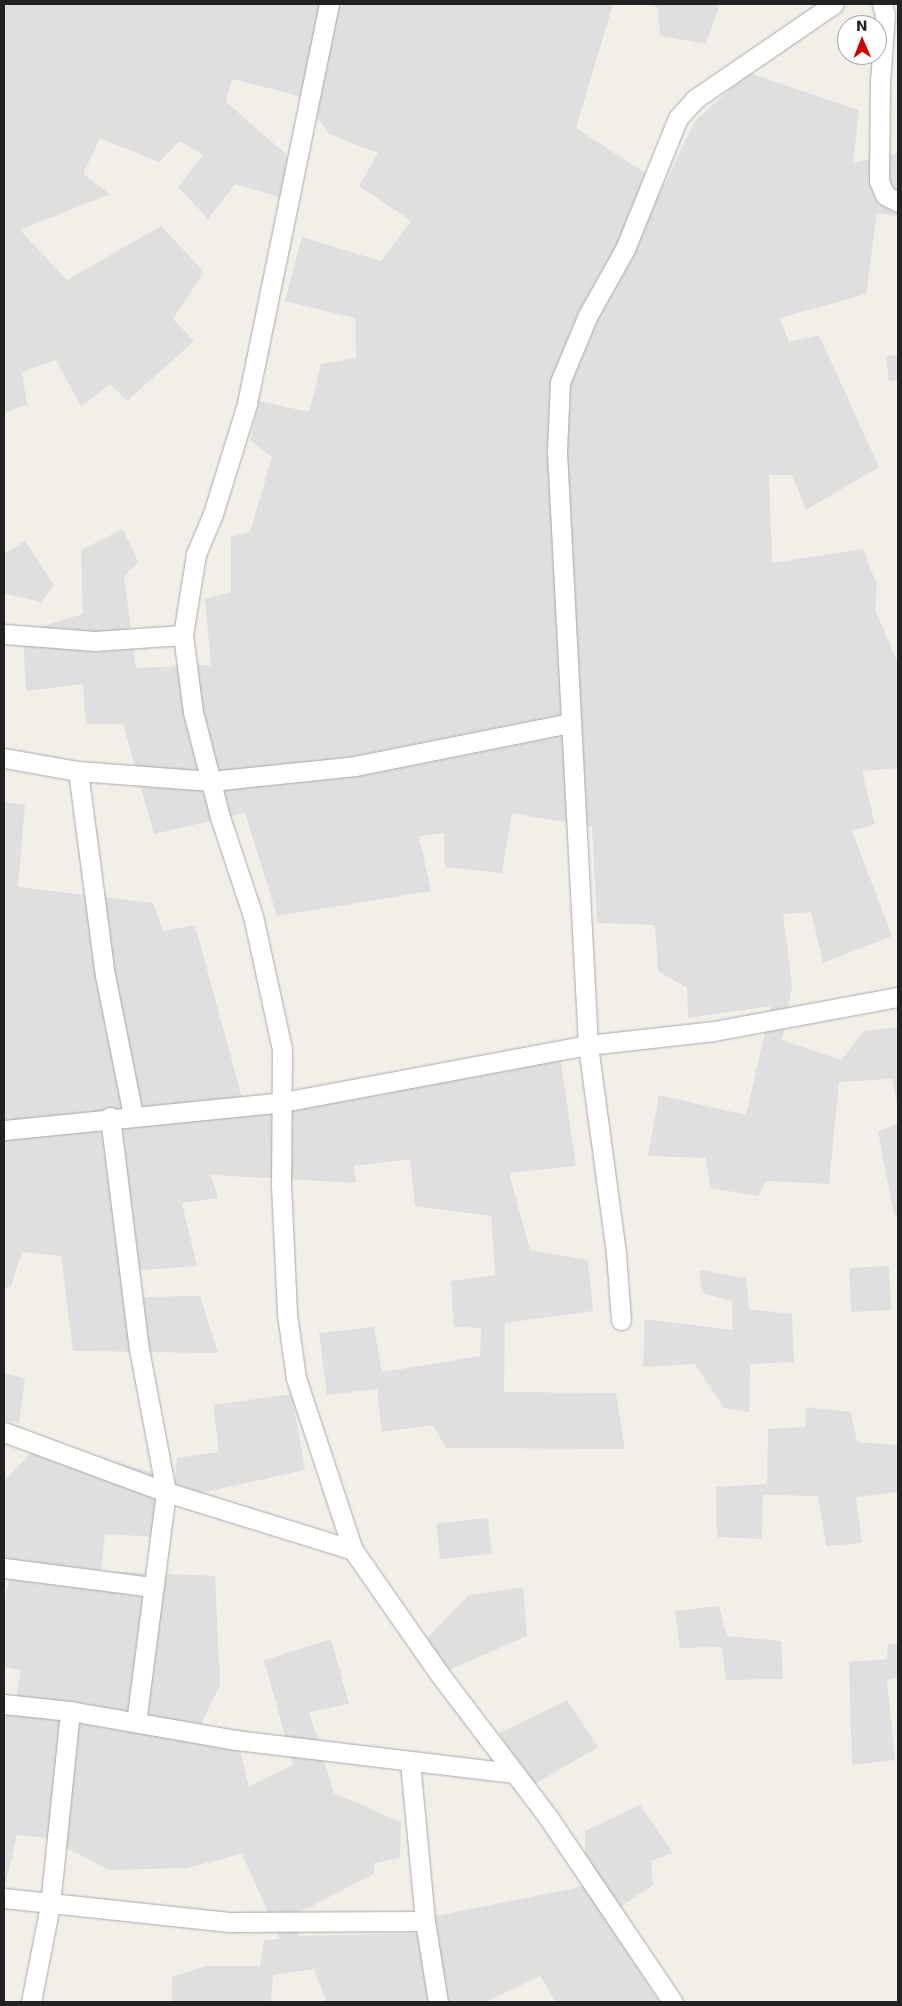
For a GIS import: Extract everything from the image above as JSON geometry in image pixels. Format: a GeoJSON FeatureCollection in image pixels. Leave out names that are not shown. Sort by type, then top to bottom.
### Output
{"type":"FeatureCollection","features":[{"type":"Feature","properties":{"kind":"street"},"geometry":{"type":"LineString","coordinates":[[329,4],[247,404],[232,442],[213,514],[196,554],[183,635],[193,712],[211,781],[253,916],[282,1049],[281,1185],[287,1314],[296,1378],[353,1550],[513,1773],[548,1816],[673,2002]]}},
{"type":"Feature","properties":{"kind":"street"},"geometry":{"type":"LineString","coordinates":[[621,1320],[616,1254],[588,1045],[557,451],[559,393],[563,372],[594,304],[626,249],[678,118],[695,99],[834,4]]}},
{"type":"Feature","properties":{"kind":"street"},"geometry":{"type":"LineString","coordinates":[[882,4],[884,14],[880,81],[880,181],[885,195],[898,202]]}},
{"type":"Feature","properties":{"kind":"street"},"geometry":{"type":"LineString","coordinates":[[4,634],[95,641],[183,635]]}},
{"type":"Feature","properties":{"kind":"street"},"geometry":{"type":"LineString","coordinates":[[4,758],[78,771],[211,781],[355,766],[571,723]]}},
{"type":"Feature","properties":{"kind":"street"},"geometry":{"type":"LineString","coordinates":[[78,771],[105,974],[133,1115]]}},
{"type":"Feature","properties":{"kind":"street"},"geometry":{"type":"LineString","coordinates":[[4,1130],[110,1117],[283,1102],[588,1045],[714,1030],[898,997]]}},
{"type":"Feature","properties":{"kind":"street"},"geometry":{"type":"LineString","coordinates":[[110,1117],[138,1349],[166,1492],[152,1587],[136,1722]]}},
{"type":"Feature","properties":{"kind":"street"},"geometry":{"type":"LineString","coordinates":[[4,1432],[166,1492],[353,1550]]}},
{"type":"Feature","properties":{"kind":"street"},"geometry":{"type":"LineString","coordinates":[[4,1568],[152,1587]]}},
{"type":"Feature","properties":{"kind":"street"},"geometry":{"type":"LineString","coordinates":[[4,1704],[70,1711],[236,1740],[513,1773]]}},
{"type":"Feature","properties":{"kind":"street"},"geometry":{"type":"LineString","coordinates":[[31,2002],[50,1905],[70,1711]]}},
{"type":"Feature","properties":{"kind":"street"},"geometry":{"type":"LineString","coordinates":[[410,1762],[425,1922],[438,2002]]}},
{"type":"Feature","properties":{"kind":"street"},"geometry":{"type":"LineString","coordinates":[[4,1898],[50,1905],[229,1922],[425,1922]]}},
{"type":"Feature","properties":{"kind":"shaded area"},"geometry":{"type":"Polygon","coordinates":[[[4,4],[613,4],[576,128],[664,185],[695,121],[749,73],[859,110],[853,163],[898,153],[898,216],[877,213],[866,294],[780,318],[789,342],[819,335],[879,467],[806,510],[792,475],[769,475],[772,563],[863,549],[877,585],[875,610],[898,663],[898,768],[862,771],[875,824],[852,831],[892,936],[823,963],[811,912],[783,914],[792,987],[782,1040],[841,1060],[864,1031],[898,1027],[898,1108],[892,1079],[839,1082],[829,1184],[766,1181],[758,1196],[710,1188],[706,1158],[648,1156],[659,1095],[746,1115],[771,1006],[688,1018],[687,988],[658,971],[655,925],[597,923],[592,827],[512,813],[502,873],[445,867],[444,833],[419,836],[431,891],[277,916],[245,813],[154,834],[123,724],[86,724],[83,684],[26,691],[23,632],[83,614],[81,550],[123,529],[138,562],[124,576],[136,668],[211,665],[205,599],[231,592],[231,537],[250,532],[272,457],[250,440],[259,401],[309,412],[321,364],[356,358],[355,318],[285,301],[302,237],[381,261],[411,221],[359,186],[378,153],[329,134],[303,97],[232,79],[226,102],[287,155],[282,198],[235,184],[208,219],[178,187],[203,155],[180,141],[159,162],[100,138],[83,174],[110,194],[20,230],[67,280],[161,226],[204,272],[173,319],[194,341],[127,401],[110,384],[81,407],[56,360],[22,372],[27,405],[4,413],[4,4]]]}},
{"type":"Feature","properties":{"kind":"shaded area"},"geometry":{"type":"Polygon","coordinates":[[[651,4],[720,4],[706,44],[660,36],[658,8],[651,4]]]}},
{"type":"Feature","properties":{"kind":"shaded area"},"geometry":{"type":"Polygon","coordinates":[[[898,355],[898,380],[889,381],[886,356],[898,355]]]}},
{"type":"Feature","properties":{"kind":"shaded area"},"geometry":{"type":"Polygon","coordinates":[[[25,541],[54,585],[41,602],[7,594],[4,596],[4,554],[25,541]]]}},
{"type":"Feature","properties":{"kind":"shaded area"},"geometry":{"type":"Polygon","coordinates":[[[4,802],[25,805],[18,887],[153,903],[163,931],[195,925],[243,1101],[560,1056],[576,1166],[509,1173],[530,1250],[588,1260],[593,1311],[505,1323],[504,1392],[616,1393],[625,1449],[446,1448],[433,1425],[382,1432],[377,1389],[327,1395],[319,1333],[374,1327],[382,1372],[480,1356],[481,1328],[454,1327],[451,1281],[495,1275],[491,1216],[415,1206],[410,1159],[354,1166],[356,1183],[211,1175],[218,1198],[182,1203],[197,1266],[129,1271],[133,1297],[200,1296],[218,1353],[73,1351],[61,1256],[22,1252],[11,1286],[4,1288],[4,802]]]}},
{"type":"Feature","properties":{"kind":"shaded area"},"geometry":{"type":"Polygon","coordinates":[[[898,1123],[898,1216],[894,1215],[878,1131],[898,1123]]]}},
{"type":"Feature","properties":{"kind":"shaded area"},"geometry":{"type":"Polygon","coordinates":[[[889,1266],[891,1310],[851,1312],[849,1268],[889,1266]]]}},
{"type":"Feature","properties":{"kind":"shaded area"},"geometry":{"type":"Polygon","coordinates":[[[699,1270],[746,1278],[749,1309],[792,1314],[794,1362],[750,1364],[749,1412],[724,1408],[695,1364],[643,1367],[645,1319],[733,1330],[732,1301],[702,1293],[699,1270]]]}},
{"type":"Feature","properties":{"kind":"shaded area"},"geometry":{"type":"Polygon","coordinates":[[[4,1374],[25,1378],[19,1423],[4,1420],[4,1374]]]}},
{"type":"Feature","properties":{"kind":"shaded area"},"geometry":{"type":"Polygon","coordinates":[[[292,1394],[305,1470],[164,1501],[155,1537],[105,1534],[101,1571],[215,1576],[220,1685],[193,1741],[239,1747],[249,1786],[293,1765],[264,1660],[331,1639],[349,1704],[309,1712],[334,1793],[401,1822],[400,1858],[374,1863],[374,1874],[290,1917],[298,1936],[432,1933],[435,1916],[585,1886],[585,1831],[640,1805],[673,1853],[651,1861],[653,1885],[605,1917],[659,2002],[556,2002],[540,1976],[486,2002],[446,2002],[444,1995],[426,2002],[319,2002],[326,2000],[314,1969],[273,1975],[271,2002],[172,2002],[172,1977],[205,1966],[260,1966],[264,1940],[280,1939],[242,1854],[187,1868],[109,1870],[48,1838],[17,1835],[4,1891],[4,1698],[16,1700],[21,1670],[4,1667],[4,1605],[13,1561],[4,1559],[4,1481],[33,1451],[68,1449],[175,1479],[177,1458],[219,1452],[213,1405],[292,1394]]]}},
{"type":"Feature","properties":{"kind":"shaded area"},"geometry":{"type":"Polygon","coordinates":[[[806,1407],[851,1412],[857,1442],[898,1445],[898,1492],[856,1497],[862,1543],[826,1546],[818,1496],[763,1495],[762,1539],[717,1537],[716,1487],[767,1484],[768,1429],[805,1427],[806,1407]]]}},
{"type":"Feature","properties":{"kind":"shaded area"},"geometry":{"type":"Polygon","coordinates":[[[488,1518],[492,1554],[440,1559],[436,1523],[488,1518]]]}},
{"type":"Feature","properties":{"kind":"shaded area"},"geometry":{"type":"Polygon","coordinates":[[[523,1587],[527,1636],[447,1671],[425,1640],[469,1595],[523,1587]]]}},
{"type":"Feature","properties":{"kind":"shaded area"},"geometry":{"type":"Polygon","coordinates":[[[719,1606],[727,1636],[781,1641],[783,1679],[726,1680],[722,1647],[680,1648],[675,1611],[719,1606]]]}},
{"type":"Feature","properties":{"kind":"shaded area"},"geometry":{"type":"Polygon","coordinates":[[[898,1643],[898,1677],[887,1680],[895,1760],[852,1765],[849,1662],[887,1659],[888,1644],[898,1643]]]}},
{"type":"Feature","properties":{"kind":"shaded area"},"geometry":{"type":"Polygon","coordinates":[[[567,1700],[598,1747],[533,1785],[499,1733],[567,1700]]]}}]}
